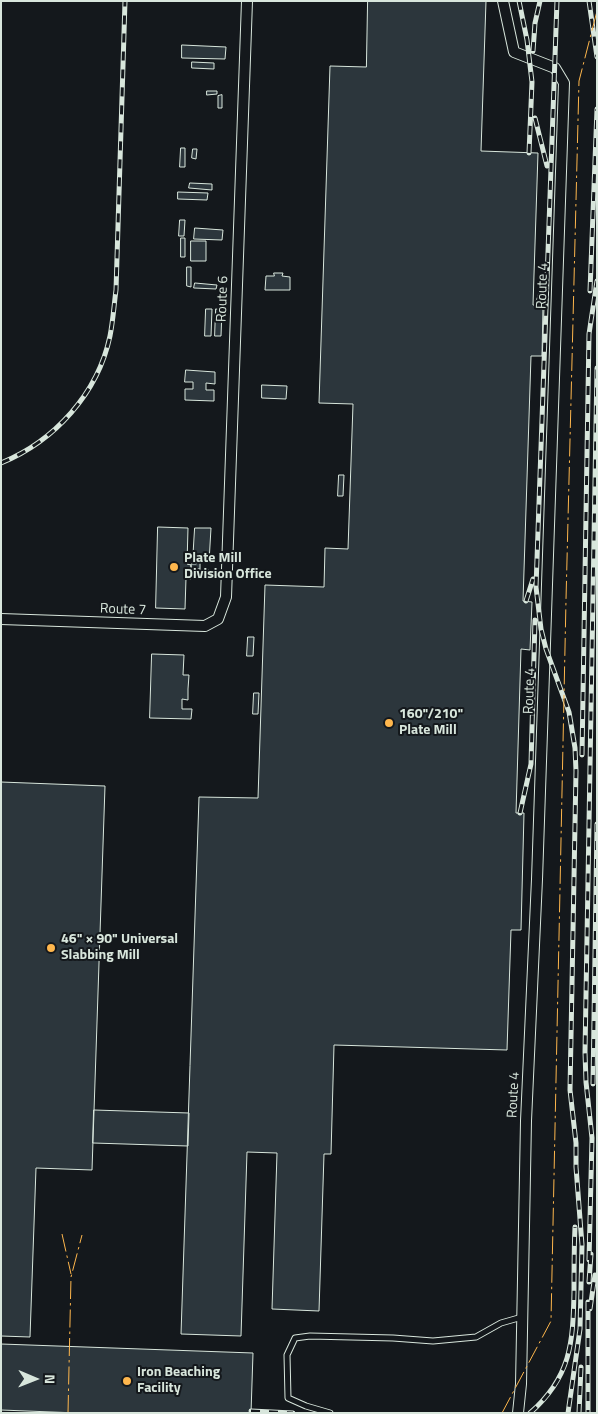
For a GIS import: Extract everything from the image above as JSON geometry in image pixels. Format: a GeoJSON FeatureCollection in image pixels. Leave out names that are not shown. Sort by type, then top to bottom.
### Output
{"type":"FeatureCollection","features":[{"type":"Feature","properties":{"kind":"street","name":"Route 6"},"geometry":{"type":"LineString","coordinates":[[226,597],[247,1]]}},
{"type":"Feature","properties":{"kind":"street","name":"Route 4"},"geometry":{"type":"LineString","coordinates":[[503,1],[514,52],[555,68],[564,83],[538,879],[526,1121],[521,1384],[517,1413]]}},
{"type":"Feature","properties":{"kind":"street","name":"Route 7"},"geometry":{"type":"LineString","coordinates":[[1,619],[205,626],[218,619],[226,597]]}},
{"type":"Feature","properties":{"kind":"lane"},"geometry":{"type":"LineString","coordinates":[[330,1413],[288,1398],[287,1355],[295,1338],[310,1336],[433,1341],[467,1338],[476,1337],[501,1323],[522,1317]]}},
{"type":"Feature","properties":{"kind":"building","name":"160\"/210\" Plate Mill"},"geometry":{"type":"Polygon","coordinates":[[[368,1],[486,1],[481,151],[538,153],[533,305],[543,306],[542,356],[531,356],[523,601],[532,602],[530,650],[521,649],[516,813],[524,813],[521,930],[511,930],[507,1050],[334,1045],[331,1154],[324,1154],[319,1311],[272,1309],[277,1153],[247,1152],[241,1336],[181,1334],[199,797],[258,798],[265,585],[324,587],[325,548],[348,549],[353,404],[319,403],[330,66],[366,67],[368,1]]]}},
{"type":"Feature","properties":{"kind":"building"},"geometry":{"type":"Polygon","coordinates":[[[182,45],[226,47],[225,59],[182,58],[182,45]]]}},
{"type":"Feature","properties":{"kind":"building"},"geometry":{"type":"Polygon","coordinates":[[[192,62],[214,63],[214,69],[192,68],[192,62]]]}},
{"type":"Feature","properties":{"kind":"building"},"geometry":{"type":"Polygon","coordinates":[[[207,91],[217,91],[217,94],[207,95],[207,91]]]}},
{"type":"Feature","properties":{"kind":"building"},"geometry":{"type":"Polygon","coordinates":[[[222,95],[222,108],[218,108],[218,96],[222,95]]]}},
{"type":"Feature","properties":{"kind":"building"},"geometry":{"type":"Polygon","coordinates":[[[181,148],[185,148],[185,167],[180,167],[181,148]]]}},
{"type":"Feature","properties":{"kind":"building"},"geometry":{"type":"Polygon","coordinates":[[[193,149],[197,149],[196,159],[192,158],[193,149]]]}},
{"type":"Feature","properties":{"kind":"building"},"geometry":{"type":"Polygon","coordinates":[[[190,183],[212,184],[212,190],[189,188],[190,183]]]}},
{"type":"Feature","properties":{"kind":"building"},"geometry":{"type":"Polygon","coordinates":[[[178,192],[208,193],[207,200],[178,199],[178,192]]]}},
{"type":"Feature","properties":{"kind":"building"},"geometry":{"type":"Polygon","coordinates":[[[180,220],[185,220],[184,236],[179,236],[180,220]]]}},
{"type":"Feature","properties":{"kind":"building"},"geometry":{"type":"Polygon","coordinates":[[[195,228],[223,230],[222,240],[194,239],[195,228]]]}},
{"type":"Feature","properties":{"kind":"building"},"geometry":{"type":"Polygon","coordinates":[[[181,238],[185,238],[185,257],[181,257],[181,238]]]}},
{"type":"Feature","properties":{"kind":"building"},"geometry":{"type":"Polygon","coordinates":[[[191,241],[206,241],[206,261],[191,261],[191,241]]]}},
{"type":"Feature","properties":{"kind":"building"},"geometry":{"type":"Polygon","coordinates":[[[187,267],[191,267],[191,287],[187,286],[187,267]]]}},
{"type":"Feature","properties":{"kind":"building"},"geometry":{"type":"Polygon","coordinates":[[[274,273],[283,273],[282,276],[290,277],[290,290],[265,290],[266,276],[274,276],[274,273]]]}},
{"type":"Feature","properties":{"kind":"building"},"geometry":{"type":"Polygon","coordinates":[[[195,283],[217,285],[216,289],[194,288],[195,283]]]}},
{"type":"Feature","properties":{"kind":"building"},"geometry":{"type":"Polygon","coordinates":[[[206,309],[212,309],[211,336],[205,336],[206,309]]]}},
{"type":"Feature","properties":{"kind":"building"},"geometry":{"type":"Polygon","coordinates":[[[216,309],[222,310],[221,336],[215,336],[216,309]]]}},
{"type":"Feature","properties":{"kind":"building"},"geometry":{"type":"Polygon","coordinates":[[[186,370],[215,372],[215,384],[206,383],[206,390],[214,390],[214,401],[185,400],[185,389],[193,389],[193,382],[185,382],[186,370]]]}},
{"type":"Feature","properties":{"kind":"building"},"geometry":{"type":"Polygon","coordinates":[[[262,385],[287,386],[286,399],[262,398],[262,385]]]}},
{"type":"Feature","properties":{"kind":"building"},"geometry":{"type":"Polygon","coordinates":[[[339,475],[344,475],[343,496],[338,496],[339,475]]]}},
{"type":"Feature","properties":{"kind":"building","name":"Plate Mill Division Office"},"geometry":{"type":"Polygon","coordinates":[[[158,527],[188,528],[187,564],[191,565],[191,569],[209,570],[208,575],[191,574],[191,579],[186,578],[185,609],[156,608],[158,527]]]}},
{"type":"Feature","properties":{"kind":"building"},"geometry":{"type":"Polygon","coordinates":[[[195,528],[211,528],[209,562],[193,561],[195,528]]]}},
{"type":"Feature","properties":{"kind":"building"},"geometry":{"type":"Polygon","coordinates":[[[196,561],[200,561],[200,569],[191,569],[191,564],[196,564],[196,561]]]}},
{"type":"Feature","properties":{"kind":"building"},"geometry":{"type":"Polygon","coordinates":[[[248,637],[254,637],[253,656],[247,656],[248,637]]]}},
{"type":"Feature","properties":{"kind":"building"},"geometry":{"type":"Polygon","coordinates":[[[152,654],[184,655],[183,675],[189,675],[188,700],[182,699],[182,709],[192,709],[191,719],[150,718],[152,654]]]}},
{"type":"Feature","properties":{"kind":"building"},"geometry":{"type":"Polygon","coordinates":[[[254,693],[259,693],[258,714],[253,714],[254,693]]]}},
{"type":"Feature","properties":{"kind":"building","name":"46\" × 90\" Universal Slabbing Mill"},"geometry":{"type":"Polygon","coordinates":[[[1,782],[105,786],[92,1170],[36,1168],[30,1337],[1,1336],[1,782]]]}},
{"type":"Feature","properties":{"kind":"building"},"geometry":{"type":"Polygon","coordinates":[[[94,1110],[189,1113],[188,1146],[93,1143],[94,1110]]]}},
{"type":"Feature","properties":{"kind":"building","name":"Iron Beaching Facility"},"geometry":{"type":"Polygon","coordinates":[[[1,1344],[253,1353],[251,1413],[78,1413],[1,1410],[1,1344]]]}},
{"type":"Feature","properties":{"kind":"railway"},"geometry":{"type":"LineString","coordinates":[[1,463],[21,454],[39,442],[71,413],[96,377],[110,336],[116,290],[125,1]]}},
{"type":"Feature","properties":{"kind":"railway"},"geometry":{"type":"LineString","coordinates":[[519,1],[527,40],[532,82],[529,153]]}},
{"type":"Feature","properties":{"kind":"railway"},"geometry":{"type":"LineString","coordinates":[[533,51],[535,23],[540,1]]}},
{"type":"Feature","properties":{"kind":"railway"},"geometry":{"type":"LineString","coordinates":[[557,1],[536,587],[541,629],[546,649],[569,712],[575,748],[576,771],[570,1090],[576,1143],[582,1245],[580,1329],[568,1413]]}},
{"type":"Feature","properties":{"kind":"railway"},"geometry":{"type":"LineString","coordinates":[[589,1],[597,57]]}},
{"type":"Feature","properties":{"kind":"railway"},"geometry":{"type":"LineString","coordinates":[[590,291],[597,109]]}},
{"type":"Feature","properties":{"kind":"railway"},"geometry":{"type":"LineString","coordinates":[[535,118],[547,166]]}},
{"type":"Feature","properties":{"kind":"railway"},"geometry":{"type":"LineString","coordinates":[[582,755],[589,334],[597,281]]}},
{"type":"Feature","properties":{"kind":"railway"},"geometry":{"type":"LineString","coordinates":[[537,305],[543,287]]}},
{"type":"Feature","properties":{"kind":"railway"},"geometry":{"type":"LineString","coordinates":[[589,1260],[592,1138],[585,1052],[597,368]]}},
{"type":"Feature","properties":{"kind":"railway"},"geometry":{"type":"LineString","coordinates":[[526,601],[533,579]]}},
{"type":"Feature","properties":{"kind":"railway"},"geometry":{"type":"LineString","coordinates":[[520,813],[531,764],[535,620]]}},
{"type":"Feature","properties":{"kind":"railway"},"geometry":{"type":"LineString","coordinates":[[593,1084],[597,824]]}},
{"type":"Feature","properties":{"kind":"railway"},"geometry":{"type":"LineString","coordinates":[[530,1413],[544,1400],[554,1386],[567,1358],[572,1327],[575,1227]]}},
{"type":"Feature","properties":{"kind":"railway"},"geometry":{"type":"LineString","coordinates":[[589,1282],[591,1254]]}},
{"type":"Feature","properties":{"kind":"railway"},"geometry":{"type":"LineString","coordinates":[[590,1309],[595,1275]]}},
{"type":"Feature","properties":{"kind":"railway"},"geometry":{"type":"LineString","coordinates":[[588,1302],[588,1413]]}},
{"type":"Feature","properties":{"kind":"railway"},"geometry":{"type":"LineString","coordinates":[[579,1413],[581,1367]]}},
{"type":"Feature","properties":{"kind":"railway"},"geometry":{"type":"LineString","coordinates":[[251,1411],[293,1413]]}},
{"type":"Feature","properties":{"kind":"power"},"geometry":{"type":"LineString","coordinates":[[502,1413],[551,1321],[579,81],[597,11]]}},
{"type":"Feature","properties":{"kind":"power"},"geometry":{"type":"LineString","coordinates":[[62,1234],[71,1274]]}},
{"type":"Feature","properties":{"kind":"power"},"geometry":{"type":"LineString","coordinates":[[68,1413],[71,1277],[82,1235]]}},
{"type":"Feature","properties":{"kind":"place","name":"Plate Mill Division Office"},"geometry":{"type":"Point","coordinates":[174,567]}},
{"type":"Feature","properties":{"kind":"place","name":"160\"/210\" Plate Mill"},"geometry":{"type":"Point","coordinates":[389,723]}},
{"type":"Feature","properties":{"kind":"place","name":"46\" × 90\" Universal Slabbing Mill"},"geometry":{"type":"Point","coordinates":[51,948]}},
{"type":"Feature","properties":{"kind":"place","name":"Iron Beaching Facility"},"geometry":{"type":"Point","coordinates":[127,1381]}}]}
